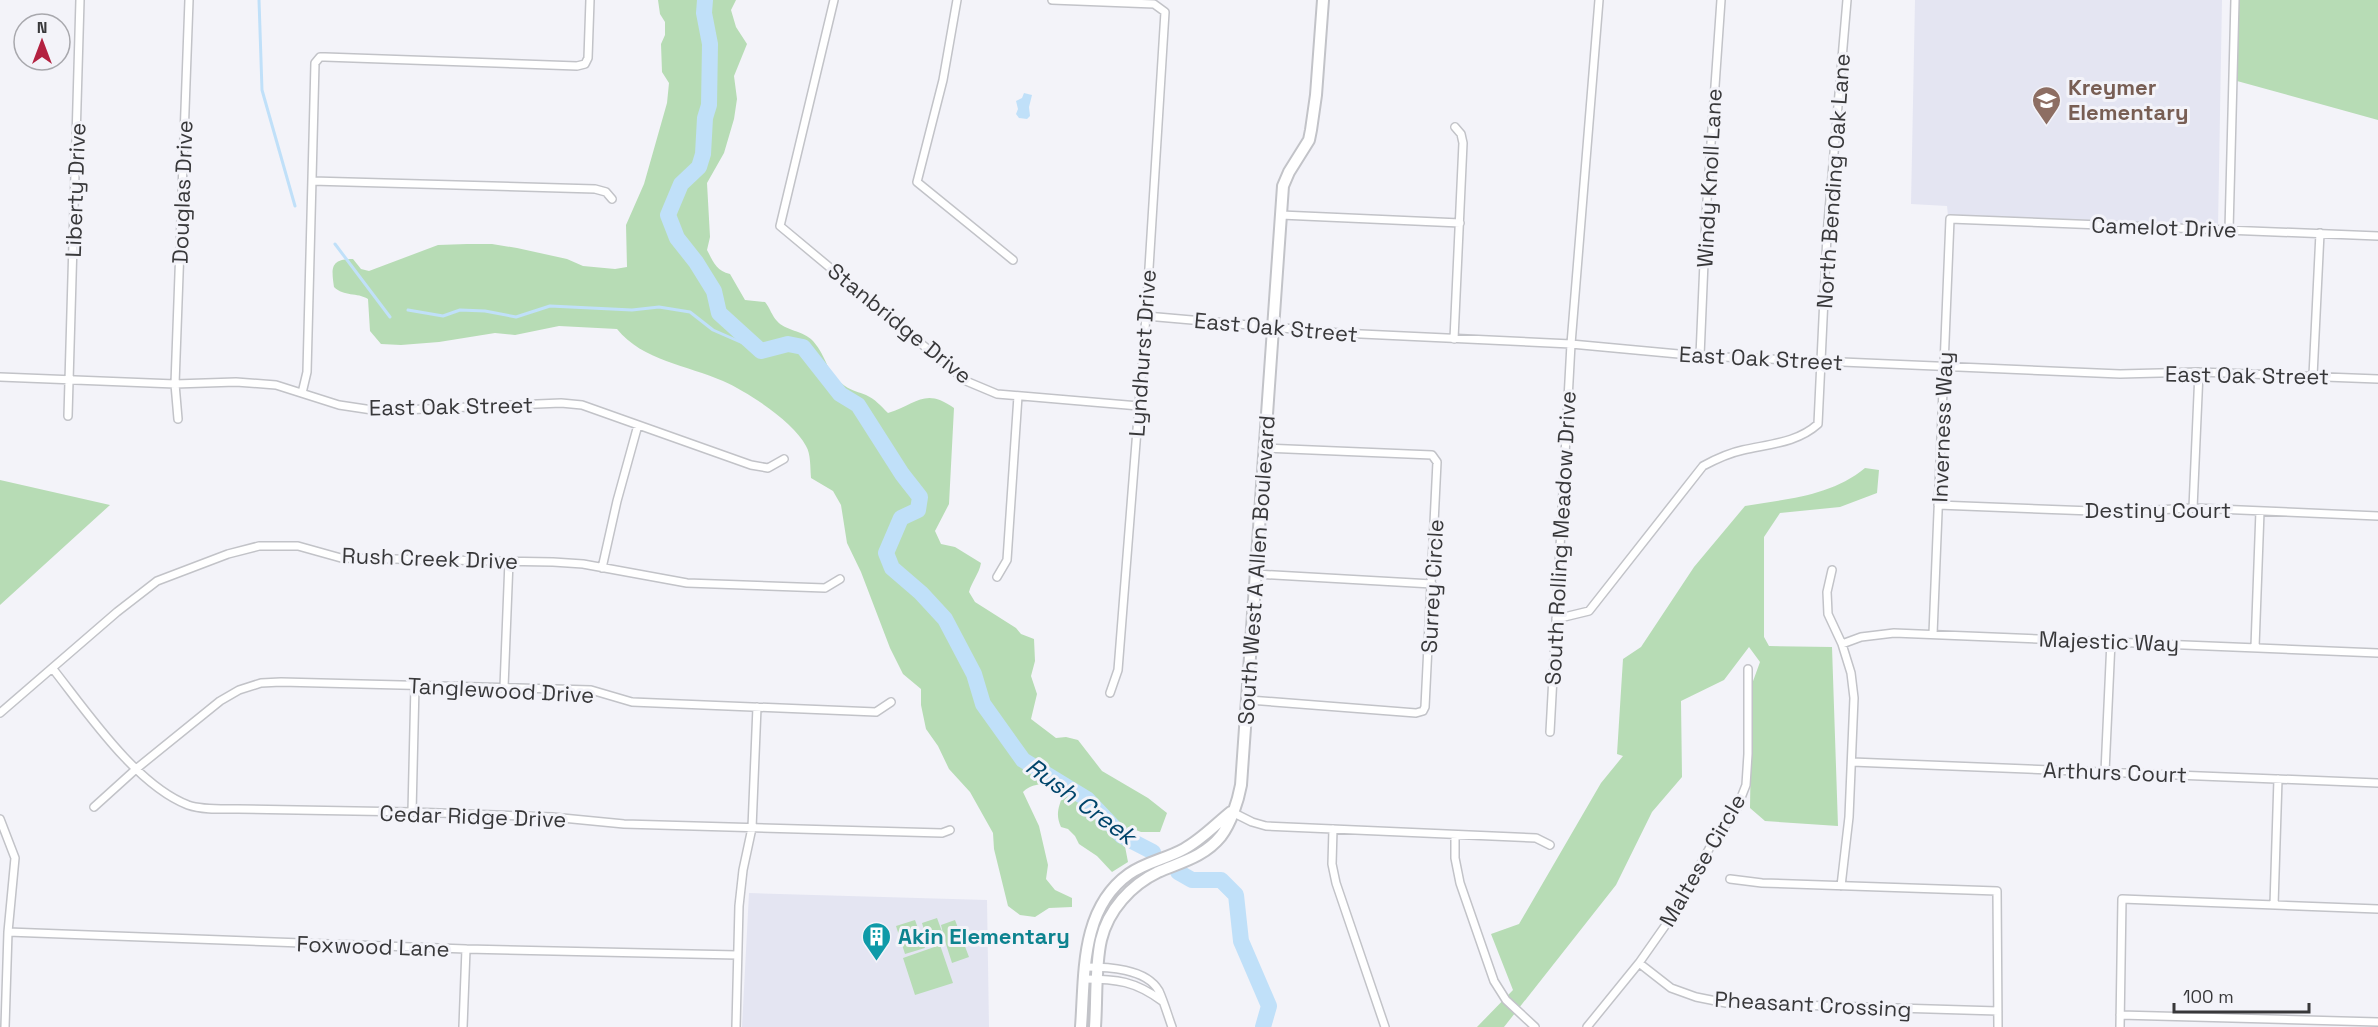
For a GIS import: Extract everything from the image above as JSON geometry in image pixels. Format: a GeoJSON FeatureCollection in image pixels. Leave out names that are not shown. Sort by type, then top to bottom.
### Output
{"type":"FeatureCollection","features":[{"type":"Feature","properties":{"kind":"street","name":"Liberty Drive"},"geometry":{"type":"LineString","coordinates":[[68,416],[80,0]]}},
{"type":"Feature","properties":{"kind":"street","name":"Douglas Drive"},"geometry":{"type":"LineString","coordinates":[[178,419],[175,384],[189,0]]}},
{"type":"Feature","properties":{"kind":"street"},"geometry":{"type":"LineString","coordinates":[[302,393],[307,372],[315,63],[320,57],[325,57],[572,66],[585,64],[589,50],[590,0]]}},
{"type":"Feature","properties":{"kind":"street","name":"Stanbridge Drive"},"geometry":{"type":"LineString","coordinates":[[834,0],[780,226],[966,381],[998,394],[1139,406]]}},
{"type":"Feature","properties":{"kind":"street"},"geometry":{"type":"LineString","coordinates":[[957,0],[943,80],[917,182],[1013,260]]}},
{"type":"Feature","properties":{"kind":"street","name":"Lyndhurst Drive"},"geometry":{"type":"LineString","coordinates":[[1052,0],[1154,4],[1165,12],[1146,316],[1118,670],[1110,693]]}},
{"type":"Feature","properties":{"kind":"street","name":"South West A Allen Boulevard"},"geometry":{"type":"LineString","coordinates":[[1095,1027],[1101,940],[1108,922],[1125,895],[1156,873],[1189,861],[1222,835],[1239,796],[1244,774],[1283,186],[1309,140],[1317,95],[1323,0]]}},
{"type":"Feature","properties":{"kind":"street","name":"South Rolling Meadow Drive"},"geometry":{"type":"LineString","coordinates":[[1550,732],[1571,344],[1599,0]]}},
{"type":"Feature","properties":{"kind":"street","name":"Windy Knoll Lane"},"geometry":{"type":"LineString","coordinates":[[1701,356],[1706,215],[1720,0]]}},
{"type":"Feature","properties":{"kind":"street","name":"North Bending Oak Lane"},"geometry":{"type":"LineString","coordinates":[[1556,619],[1589,611],[1703,466],[1721,456],[1807,434],[1818,424],[1827,236],[1847,0]]}},
{"type":"Feature","properties":{"kind":"street"},"geometry":{"type":"LineString","coordinates":[[2229,230],[2235,0]]}},
{"type":"Feature","properties":{"kind":"street"},"geometry":{"type":"LineString","coordinates":[[1454,339],[1463,143],[1461,134],[1455,127]]}},
{"type":"Feature","properties":{"kind":"street"},"geometry":{"type":"LineString","coordinates":[[312,181],[595,189],[606,192],[612,199]]}},
{"type":"Feature","properties":{"kind":"street"},"geometry":{"type":"LineString","coordinates":[[1281,215],[1460,223]]}},
{"type":"Feature","properties":{"kind":"street","name":"Camelot Drive"},"geometry":{"type":"LineString","coordinates":[[1950,219],[2378,236]]}},
{"type":"Feature","properties":{"kind":"street","name":"Inverness Way"},"geometry":{"type":"LineString","coordinates":[[1933,634],[1950,219]]}},
{"type":"Feature","properties":{"kind":"street"},"geometry":{"type":"LineString","coordinates":[[2313,376],[2320,233]]}},
{"type":"Feature","properties":{"kind":"street","name":"East Oak Street"},"geometry":{"type":"LineString","coordinates":[[1146,316],[1340,333],[1571,344],[1701,356],[2120,374],[2199,372],[2378,379]]}},
{"type":"Feature","properties":{"kind":"street"},"geometry":{"type":"LineString","coordinates":[[2193,508],[2199,372]]}},
{"type":"Feature","properties":{"kind":"street","name":"East Oak Street"},"geometry":{"type":"LineString","coordinates":[[0,377],[175,384],[236,382],[276,385],[339,405],[379,411],[561,403],[582,405],[751,465],[768,468],[784,459]]}},
{"type":"Feature","properties":{"kind":"street"},"geometry":{"type":"LineString","coordinates":[[998,577],[1007,560],[1018,396]]}},
{"type":"Feature","properties":{"kind":"street"},"geometry":{"type":"LineString","coordinates":[[602,568],[617,501],[638,425]]}},
{"type":"Feature","properties":{"kind":"street","name":"Surrey Circle"},"geometry":{"type":"LineString","coordinates":[[1249,700],[1416,713],[1423,711],[1425,707],[1437,462],[1432,455],[1264,448]]}},
{"type":"Feature","properties":{"kind":"street","name":"Destiny Court"},"geometry":{"type":"LineString","coordinates":[[1938,505],[2119,512],[2193,508],[2378,516]]}},
{"type":"Feature","properties":{"kind":"street"},"geometry":{"type":"LineString","coordinates":[[2255,647],[2260,511]]}},
{"type":"Feature","properties":{"kind":"street","name":"Rush Creek Drive"},"geometry":{"type":"LineString","coordinates":[[0,713],[117,612],[157,581],[200,563],[259,546],[298,546],[341,558],[553,562],[687,583],[825,588],[840,579]]}},
{"type":"Feature","properties":{"kind":"street"},"geometry":{"type":"LineString","coordinates":[[504,687],[509,561]]}},
{"type":"Feature","properties":{"kind":"street"},"geometry":{"type":"LineString","coordinates":[[1832,570],[1827,592],[1828,614],[1842,644],[1851,673],[1854,698],[1850,817],[1841,886]]}},
{"type":"Feature","properties":{"kind":"street"},"geometry":{"type":"LineString","coordinates":[[1256,574],[1432,584]]}},
{"type":"Feature","properties":{"kind":"street","name":"Majestic Way"},"geometry":{"type":"LineString","coordinates":[[1842,644],[1878,633],[2378,653]]}},
{"type":"Feature","properties":{"kind":"street"},"geometry":{"type":"LineString","coordinates":[[2105,772],[2111,641]]}},
{"type":"Feature","properties":{"kind":"street","name":"Cedar Ridge Drive"},"geometry":{"type":"LineString","coordinates":[[53,669],[136,769],[158,788],[189,806],[412,812],[552,818],[624,824],[942,833],[950,830]]}},
{"type":"Feature","properties":{"kind":"street","name":"Maltese Circle"},"geometry":{"type":"LineString","coordinates":[[1587,1027],[1639,963],[1672,916],[1714,840],[1735,813],[1746,785],[1748,669]]}},
{"type":"Feature","properties":{"kind":"street","name":"Tanglewood Drive"},"geometry":{"type":"LineString","coordinates":[[94,807],[136,769],[220,701],[239,690],[261,683],[591,690],[632,702],[876,712],[891,702]]}},
{"type":"Feature","properties":{"kind":"street"},"geometry":{"type":"LineString","coordinates":[[412,812],[415,685]]}},
{"type":"Feature","properties":{"kind":"street"},"geometry":{"type":"LineString","coordinates":[[736,1027],[739,906],[743,870],[752,828],[757,707]]}},
{"type":"Feature","properties":{"kind":"street","name":"Arthurs Court"},"geometry":{"type":"LineString","coordinates":[[1852,762],[2378,783]]}},
{"type":"Feature","properties":{"kind":"street"},"geometry":{"type":"LineString","coordinates":[[2274,905],[2278,779]]}},
{"type":"Feature","properties":{"kind":"street"},"geometry":{"type":"LineString","coordinates":[[1081,1027],[1087,941],[1095,917],[1105,898],[1116,884],[1144,865],[1182,850],[1232,812],[1266,826],[1536,838],[1550,845]]}},
{"type":"Feature","properties":{"kind":"street"},"geometry":{"type":"LineString","coordinates":[[0,819],[15,858],[5,1027]]}},
{"type":"Feature","properties":{"kind":"street"},"geometry":{"type":"LineString","coordinates":[[1333,829],[1332,864],[1336,883],[1385,1027]]}},
{"type":"Feature","properties":{"kind":"street"},"geometry":{"type":"LineString","coordinates":[[1455,835],[1455,858],[1460,883],[1494,981],[1506,1000],[1535,1027]]}},
{"type":"Feature","properties":{"kind":"street"},"geometry":{"type":"LineString","coordinates":[[1730,879],[1762,883],[1997,891],[1998,1027]]}},
{"type":"Feature","properties":{"kind":"street"},"geometry":{"type":"LineString","coordinates":[[2120,1027],[2122,899],[2378,909]]}},
{"type":"Feature","properties":{"kind":"street","name":"Foxwood Lane"},"geometry":{"type":"LineString","coordinates":[[9,932],[466,949],[737,955]]}},
{"type":"Feature","properties":{"kind":"street"},"geometry":{"type":"LineString","coordinates":[[463,1027],[466,949]]}},
{"type":"Feature","properties":{"kind":"street","name":"Pheasant Crossing"},"geometry":{"type":"LineString","coordinates":[[1639,963],[1671,988],[1696,998],[1726,1003],[1998,1011]]}},
{"type":"Feature","properties":{"kind":"street"},"geometry":{"type":"LineString","coordinates":[[1085,967],[1120,968],[1133,972],[1158,990],[1172,1027]]}},
{"type":"Feature","properties":{"kind":"street"},"geometry":{"type":"LineString","coordinates":[[1084,979],[1130,982],[1144,988],[1162,1002]]}},
{"type":"Feature","properties":{"kind":"street"},"geometry":{"type":"LineString","coordinates":[[2120,1014],[2378,1022]]}},
{"type":"Feature","properties":{"kind":"shaded area"},"geometry":{"type":"Polygon","coordinates":[[[1915,0],[2222,0],[2218,227],[1948,216],[1947,206],[1911,204],[1915,0]]]}},
{"type":"Feature","properties":{"kind":"shaded area"},"geometry":{"type":"Polygon","coordinates":[[[749,893],[987,900],[989,1027],[742,1027],[749,893]]]}},
{"type":"Feature","properties":{"kind":"green space"},"geometry":{"type":"Polygon","coordinates":[[[658,0],[736,0],[731,10],[736,27],[747,44],[734,76],[737,99],[734,119],[724,153],[707,183],[710,237],[707,250],[713,262],[721,271],[730,274],[745,300],[765,302],[780,324],[809,337],[822,353],[838,381],[866,395],[888,413],[928,398],[944,402],[954,408],[949,504],[935,531],[941,544],[955,547],[981,563],[969,592],[975,602],[1016,628],[1021,634],[1034,639],[1035,661],[1031,676],[1037,694],[1031,719],[1056,738],[1066,737],[1078,740],[1102,771],[1148,798],[1167,813],[1160,832],[1141,832],[1128,827],[1123,836],[1128,862],[1112,872],[1097,856],[1079,844],[1068,829],[1061,827],[1058,814],[1063,794],[1043,785],[1033,786],[1023,792],[1039,826],[1048,865],[1046,879],[1055,890],[1072,898],[1072,907],[1049,908],[1035,917],[1020,915],[1008,906],[994,849],[993,833],[970,792],[949,769],[938,746],[926,729],[921,705],[921,689],[903,674],[890,648],[861,572],[847,543],[841,505],[833,491],[811,478],[808,449],[800,437],[781,418],[757,400],[723,381],[666,361],[639,348],[617,329],[559,326],[515,335],[495,333],[439,342],[381,344],[370,331],[368,299],[342,292],[334,287],[333,269],[340,261],[353,259],[361,269],[369,271],[438,245],[492,244],[567,259],[583,266],[615,269],[627,267],[626,225],[644,184],[667,103],[669,83],[662,72],[661,44],[665,35],[665,22],[660,14],[658,0]]]}},
{"type":"Feature","properties":{"kind":"green space"},"geometry":{"type":"Polygon","coordinates":[[[2239,0],[2378,0],[2378,120],[2237,81],[2239,0]]]}},
{"type":"Feature","properties":{"kind":"green space"},"geometry":{"type":"Polygon","coordinates":[[[1865,468],[1879,470],[1877,493],[1840,507],[1780,513],[1764,537],[1764,637],[1769,646],[1832,647],[1838,826],[1765,821],[1750,808],[1752,684],[1760,662],[1749,647],[1724,680],[1681,701],[1682,777],[1652,812],[1616,885],[1504,1027],[1477,1027],[1513,990],[1491,934],[1519,924],[1601,783],[1623,756],[1617,754],[1623,659],[1641,647],[1694,567],[1745,506],[1808,495],[1838,485],[1865,468]]]}},
{"type":"Feature","properties":{"kind":"green space"},"geometry":{"type":"Polygon","coordinates":[[[0,480],[110,505],[0,605],[0,480]]]}},
{"type":"Feature","properties":{"kind":"green space"},"geometry":{"type":"Polygon","coordinates":[[[937,918],[944,937],[941,925],[955,920],[969,957],[952,963],[945,941],[929,946],[922,923],[937,918]]]}},
{"type":"Feature","properties":{"kind":"green space"},"geometry":{"type":"Polygon","coordinates":[[[915,920],[925,948],[905,954],[896,926],[915,920]]]}},
{"type":"Feature","properties":{"kind":"green space"},"geometry":{"type":"Polygon","coordinates":[[[940,945],[953,983],[915,995],[903,958],[940,945]]]}},
{"type":"Feature","properties":{"kind":"water"},"geometry":{"type":"Polygon","coordinates":[[[1024,93],[1032,95],[1029,107],[1030,116],[1027,119],[1019,118],[1016,114],[1018,109],[1016,101],[1022,98],[1024,93]]]}},
{"type":"Feature","properties":{"kind":"waterway"},"geometry":{"type":"LineString","coordinates":[[259,0],[262,90],[295,206]]}},
{"type":"Feature","properties":{"kind":"waterway","name":"Rush Creek"},"geometry":{"type":"LineString","coordinates":[[705,0],[704,13],[710,44],[709,105],[705,118],[703,154],[699,167],[681,184],[668,215],[677,238],[696,262],[714,291],[719,313],[761,351],[788,344],[803,347],[840,394],[858,405],[902,474],[920,497],[918,510],[901,518],[886,553],[892,568],[921,593],[945,619],[974,674],[983,704],[1023,760],[1087,799],[1122,836],[1153,852]]}},
{"type":"Feature","properties":{"kind":"waterway"},"geometry":{"type":"LineString","coordinates":[[335,244],[390,317]]}},
{"type":"Feature","properties":{"kind":"waterway"},"geometry":{"type":"LineString","coordinates":[[408,310],[443,316],[460,310],[485,311],[516,317],[550,306],[632,310],[659,307],[690,312],[713,330],[761,351]]}},
{"type":"Feature","properties":{"kind":"waterway","name":"Rush Creek"},"geometry":{"type":"LineString","coordinates":[[1178,872],[1192,880],[1221,880],[1236,895],[1241,941],[1269,1006],[1263,1027]]}},
{"type":"Feature","properties":{"kind":"place","name":"Kreymer Elementary"},"geometry":{"type":"Point","coordinates":[2047,126]}},
{"type":"Feature","properties":{"kind":"place","name":"Akin Elementary"},"geometry":{"type":"Point","coordinates":[877,962]}}]}
